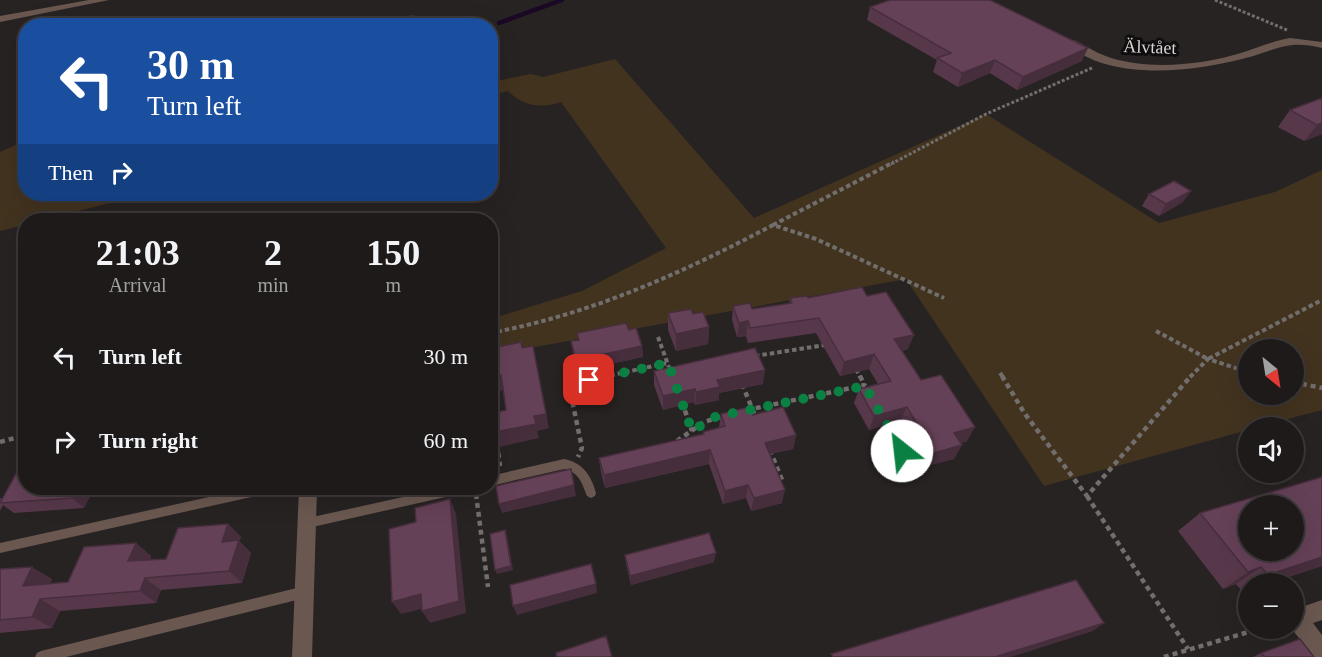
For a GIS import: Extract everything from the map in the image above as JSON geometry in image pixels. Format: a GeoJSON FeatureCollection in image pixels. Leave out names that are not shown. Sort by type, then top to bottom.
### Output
{"type":"FeatureCollection","features":[{"type":"Feature","properties":{"kind":"street"},"geometry":{"type":"LineString","coordinates":[[0,19],[104,0]]}},
{"type":"Feature","properties":{"kind":"street","name":"Älvtået"},"geometry":{"type":"LineString","coordinates":[[1060,38],[1108,61],[1152,66],[1197,64],[1243,56],[1279,41],[1306,41],[1322,45]]}},
{"type":"Feature","properties":{"kind":"street"},"geometry":{"type":"LineString","coordinates":[[302,657],[308,495]]}},
{"type":"Feature","properties":{"kind":"street"},"geometry":{"type":"LineString","coordinates":[[1322,610],[1296,619],[1322,651]]}},
{"type":"Feature","properties":{"kind":"lane"},"geometry":{"type":"LineString","coordinates":[[498,479],[564,464],[574,465],[588,481],[591,494]]}},
{"type":"Feature","properties":{"kind":"lane"},"geometry":{"type":"LineString","coordinates":[[0,548],[238,495]]}},
{"type":"Feature","properties":{"kind":"lane"},"geometry":{"type":"LineString","coordinates":[[308,523],[432,495]]}},
{"type":"Feature","properties":{"kind":"lane"},"geometry":{"type":"LineString","coordinates":[[41,657],[305,592]]}},
{"type":"Feature","properties":{"kind":"path"},"geometry":{"type":"LineString","coordinates":[[1215,0],[1280,26],[1306,41]]}},
{"type":"Feature","properties":{"kind":"path"},"geometry":{"type":"LineString","coordinates":[[498,332],[527,327],[643,290],[712,258],[986,114],[1108,61]]}},
{"type":"Feature","properties":{"kind":"path"},"geometry":{"type":"LineString","coordinates":[[772,225],[816,239],[944,298]]}},
{"type":"Feature","properties":{"kind":"path"},"geometry":{"type":"LineString","coordinates":[[1087,496],[1180,387],[1208,359],[1322,300]]}},
{"type":"Feature","properties":{"kind":"path"},"geometry":{"type":"LineString","coordinates":[[1156,331],[1208,359],[1238,369]]}},
{"type":"Feature","properties":{"kind":"path"},"geometry":{"type":"LineString","coordinates":[[658,337],[675,382]]}},
{"type":"Feature","properties":{"kind":"path"},"geometry":{"type":"LineString","coordinates":[[752,357],[833,344]]}},
{"type":"Feature","properties":{"kind":"path"},"geometry":{"type":"LineString","coordinates":[[851,359],[870,395]]}},
{"type":"Feature","properties":{"kind":"path"},"geometry":{"type":"LineString","coordinates":[[569,385],[668,363]]}},
{"type":"Feature","properties":{"kind":"path"},"geometry":{"type":"LineString","coordinates":[[566,370],[582,448],[574,465]]}},
{"type":"Feature","properties":{"kind":"path"},"geometry":{"type":"LineString","coordinates":[[1000,374],[1025,414],[1087,496],[1188,649]]}},
{"type":"Feature","properties":{"kind":"path"},"geometry":{"type":"LineString","coordinates":[[741,381],[757,419]]}},
{"type":"Feature","properties":{"kind":"path"},"geometry":{"type":"LineString","coordinates":[[1304,384],[1322,388]]}},
{"type":"Feature","properties":{"kind":"path"},"geometry":{"type":"LineString","coordinates":[[743,411],[865,386]]}},
{"type":"Feature","properties":{"kind":"path"},"geometry":{"type":"LineString","coordinates":[[678,392],[692,431]]}},
{"type":"Feature","properties":{"kind":"path"},"geometry":{"type":"LineString","coordinates":[[669,444],[715,417],[734,413]]}},
{"type":"Feature","properties":{"kind":"path"},"geometry":{"type":"LineString","coordinates":[[881,414],[902,451]]}},
{"type":"Feature","properties":{"kind":"path"},"geometry":{"type":"LineString","coordinates":[[0,442],[18,437]]}},
{"type":"Feature","properties":{"kind":"path"},"geometry":{"type":"LineString","coordinates":[[765,440],[782,480]]}},
{"type":"Feature","properties":{"kind":"path"},"geometry":{"type":"LineString","coordinates":[[498,452],[502,478]]}},
{"type":"Feature","properties":{"kind":"path"},"geometry":{"type":"LineString","coordinates":[[476,495],[488,587]]}},
{"type":"Feature","properties":{"kind":"path"},"geometry":{"type":"LineString","coordinates":[[1164,657],[1238,635]]}},
{"type":"Feature","properties":{"kind":"shaded area"},"geometry":{"type":"Polygon","coordinates":[[[412,15],[428,18],[399,18],[412,15]]]}},
{"type":"Feature","properties":{"kind":"shaded area"},"geometry":{"type":"Polygon","coordinates":[[[615,59],[754,218],[986,114],[1159,223],[1275,192],[1322,170],[1322,410],[1295,417],[1238,417],[1238,433],[1044,486],[906,279],[498,354],[498,317],[582,291],[666,248],[561,102],[539,106],[526,103],[508,91],[498,93],[498,81],[531,74],[543,77],[615,59]]]}},
{"type":"Feature","properties":{"kind":"shaded area"},"geometry":{"type":"Polygon","coordinates":[[[18,144],[18,201],[118,201],[70,213],[18,213],[18,227],[0,231],[0,152],[18,144]]]}},
{"type":"Feature","properties":{"kind":"building"},"geometry":{"type":"Polygon","coordinates":[[[890,0],[990,0],[1088,48],[1023,77],[995,60],[962,73],[937,58],[951,53],[870,7],[890,0]]]}},
{"type":"Feature","properties":{"kind":"building"},"geometry":{"type":"Polygon","coordinates":[[[1322,98],[1322,123],[1317,125],[1290,110],[1322,98]]]}},
{"type":"Feature","properties":{"kind":"building"},"geometry":{"type":"Polygon","coordinates":[[[1174,181],[1191,191],[1166,204],[1149,194],[1174,181]]]}},
{"type":"Feature","properties":{"kind":"building"},"geometry":{"type":"Polygon","coordinates":[[[862,287],[867,296],[886,292],[914,335],[894,339],[921,380],[941,375],[975,427],[954,433],[962,445],[934,453],[907,407],[874,416],[859,389],[891,381],[874,354],[844,362],[819,318],[750,328],[748,321],[739,323],[733,306],[750,303],[752,309],[792,303],[790,298],[807,296],[808,298],[862,287]]]}},
{"type":"Feature","properties":{"kind":"building"},"geometry":{"type":"Polygon","coordinates":[[[691,309],[693,314],[703,312],[709,327],[676,334],[668,313],[691,309]]]}},
{"type":"Feature","properties":{"kind":"building"},"geometry":{"type":"Polygon","coordinates":[[[626,323],[629,330],[636,328],[642,346],[576,360],[571,341],[579,340],[577,333],[626,323]]]}},
{"type":"Feature","properties":{"kind":"building"},"geometry":{"type":"Polygon","coordinates":[[[521,342],[522,348],[533,346],[546,414],[534,416],[536,424],[498,431],[498,412],[506,410],[501,375],[498,376],[498,347],[521,342]]]}},
{"type":"Feature","properties":{"kind":"building"},"geometry":{"type":"Polygon","coordinates":[[[755,348],[765,370],[717,380],[720,387],[696,392],[695,389],[663,396],[654,371],[755,348]]]}},
{"type":"Feature","properties":{"kind":"building"},"geometry":{"type":"Polygon","coordinates":[[[749,407],[753,415],[783,407],[796,435],[765,443],[785,490],[754,498],[748,485],[725,491],[710,450],[604,475],[599,458],[704,434],[703,432],[725,426],[721,414],[749,407]]]}},
{"type":"Feature","properties":{"kind":"building"},"geometry":{"type":"Polygon","coordinates":[[[571,469],[574,485],[499,504],[498,486],[571,469]]]}},
{"type":"Feature","properties":{"kind":"building"},"geometry":{"type":"Polygon","coordinates":[[[18,470],[18,495],[74,495],[72,498],[0,503],[18,470]]]}},
{"type":"Feature","properties":{"kind":"building"},"geometry":{"type":"Polygon","coordinates":[[[1322,477],[1322,557],[1274,573],[1266,573],[1261,567],[1248,572],[1239,561],[1304,561],[1304,495],[1261,495],[1322,477]]]}},
{"type":"Feature","properties":{"kind":"building"},"geometry":{"type":"Polygon","coordinates":[[[450,499],[459,601],[422,611],[421,594],[392,602],[389,529],[416,522],[415,508],[450,499]]]}},
{"type":"Feature","properties":{"kind":"building"},"geometry":{"type":"Polygon","coordinates":[[[1238,502],[1238,560],[1200,513],[1238,502]]]}},
{"type":"Feature","properties":{"kind":"building"},"geometry":{"type":"Polygon","coordinates":[[[228,524],[222,542],[239,540],[229,571],[145,578],[140,591],[40,599],[32,617],[0,620],[0,569],[32,567],[23,586],[68,582],[84,547],[136,543],[128,561],[166,559],[178,528],[228,524]]]}},
{"type":"Feature","properties":{"kind":"building"},"geometry":{"type":"Polygon","coordinates":[[[505,530],[511,566],[495,570],[490,534],[505,530]]]}},
{"type":"Feature","properties":{"kind":"building"},"geometry":{"type":"Polygon","coordinates":[[[709,533],[716,553],[630,576],[625,555],[709,533]]]}},
{"type":"Feature","properties":{"kind":"building"},"geometry":{"type":"Polygon","coordinates":[[[591,564],[596,584],[513,606],[510,585],[591,564]]]}},
{"type":"Feature","properties":{"kind":"building"},"geometry":{"type":"Polygon","coordinates":[[[1076,580],[1104,623],[995,657],[833,657],[831,654],[1076,580]]]}},
{"type":"Feature","properties":{"kind":"building"},"geometry":{"type":"Polygon","coordinates":[[[606,636],[612,657],[557,657],[556,653],[606,636]]]}},
{"type":"Feature","properties":{"kind":"building"},"geometry":{"type":"Polygon","coordinates":[[[1300,639],[1314,657],[1265,657],[1261,653],[1300,639]]]}},
{"type":"Feature","properties":{"kind":"waterway"},"geometry":{"type":"LineString","coordinates":[[499,23],[562,0]]}},
{"type":"Feature","properties":{"kind":"route"},"geometry":{"type":"LineString","coordinates":[[589,380],[668,363],[692,431],[715,417],[865,386],[902,451]]}}]}
